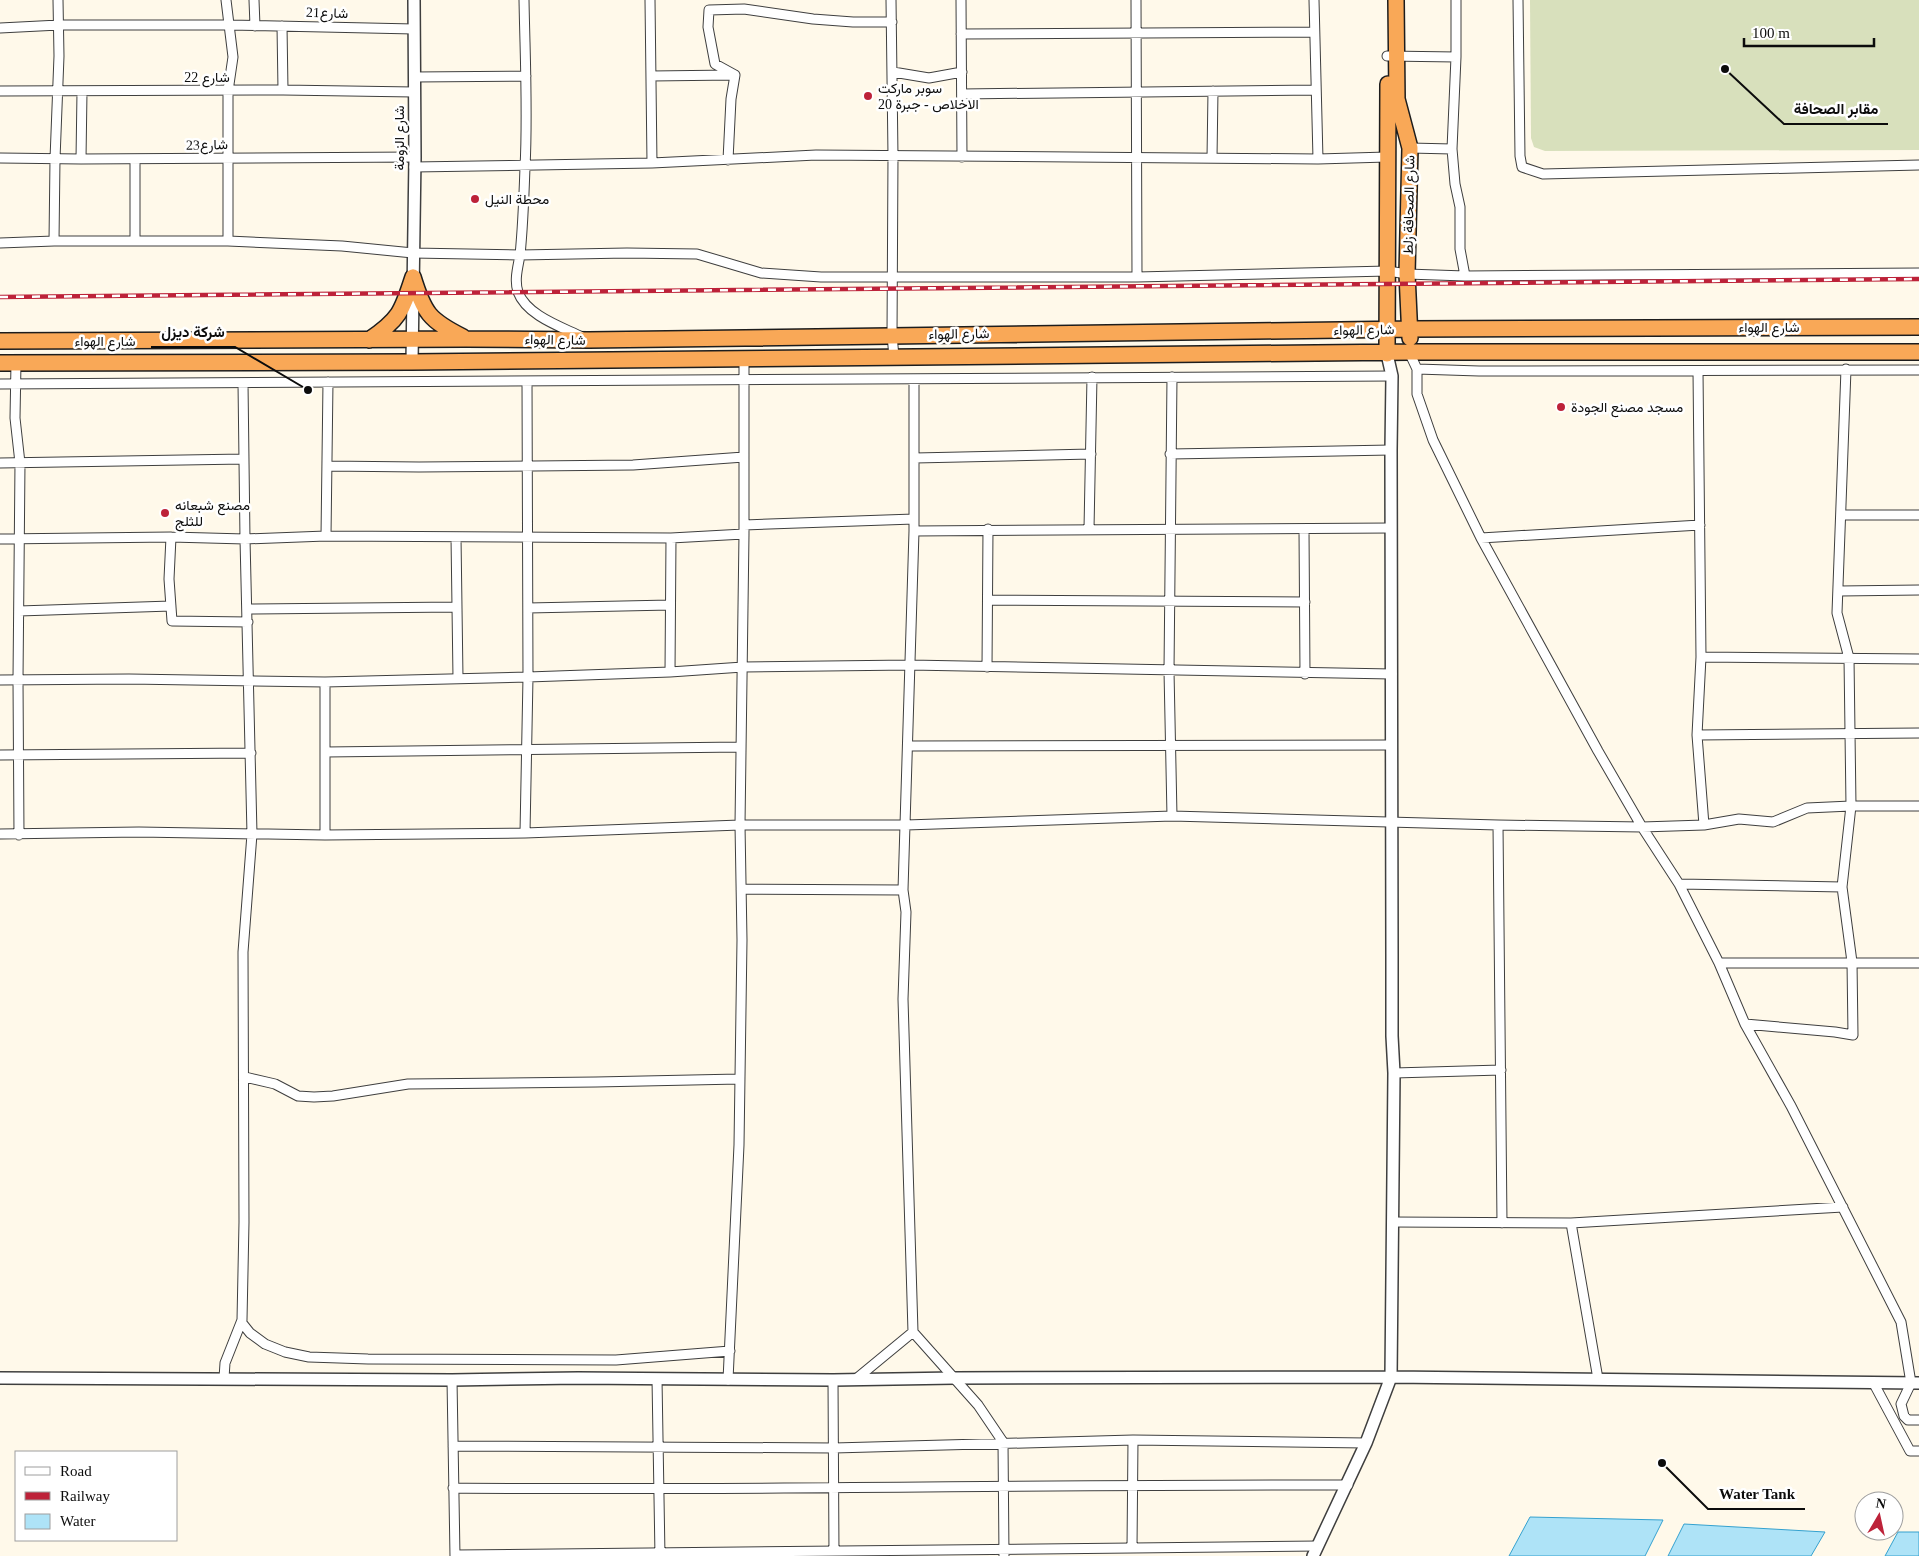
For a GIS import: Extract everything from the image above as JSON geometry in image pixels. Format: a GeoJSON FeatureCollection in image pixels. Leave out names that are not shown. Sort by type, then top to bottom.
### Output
{"type":"FeatureCollection","features":[{"type":"Feature","properties":{"kind":"highway","name":"شارع الصحافة زلط"},"geometry":{"type":"LineString","coordinates":[[1388,0],[1397,99],[1410,148],[1407,274],[1410,329],[1409,352]]}},
{"type":"Feature","properties":{"kind":"highway","name":"شارع الصحافة زلط"},"geometry":{"type":"LineString","coordinates":[[1387,354],[1387,157],[1396,0]]}},
{"type":"Feature","properties":{"kind":"highway"},"geometry":{"type":"LineString","coordinates":[[413,277],[418,294],[429,315],[443,327],[466,339]]}},
{"type":"Feature","properties":{"kind":"highway"},"geometry":{"type":"LineString","coordinates":[[369,340],[396,318],[413,277]]}},
{"type":"Feature","properties":{"kind":"highway","name":"شارع الهواء"},"geometry":{"type":"LineString","coordinates":[[0,341],[589,340],[1410,329],[1919,327]]}},
{"type":"Feature","properties":{"kind":"highway","name":"شارع الهواء"},"geometry":{"type":"LineString","coordinates":[[0,363],[412,362],[1387,354],[1409,352],[1919,352]]}},
{"type":"Feature","properties":{"kind":"street"},"geometry":{"type":"LineString","coordinates":[[54,241],[58,92],[58,0]]}},
{"type":"Feature","properties":{"kind":"street"},"geometry":{"type":"LineString","coordinates":[[226,0],[233,57],[228,91],[228,241]]}},
{"type":"Feature","properties":{"kind":"street"},"geometry":{"type":"LineString","coordinates":[[254,0],[255,26]]}},
{"type":"Feature","properties":{"kind":"street","name":"شارع الزومة"},"geometry":{"type":"LineString","coordinates":[[412,362],[415,162],[414,0]]}},
{"type":"Feature","properties":{"kind":"street"},"geometry":{"type":"LineString","coordinates":[[524,0],[526,165],[520,255],[516,273],[518,292],[535,313],[551,323],[589,340]]}},
{"type":"Feature","properties":{"kind":"street"},"geometry":{"type":"LineString","coordinates":[[650,0],[652,163]]}},
{"type":"Feature","properties":{"kind":"street"},"geometry":{"type":"LineString","coordinates":[[891,0],[893,156],[892,335],[894,357]]}},
{"type":"Feature","properties":{"kind":"street"},"geometry":{"type":"LineString","coordinates":[[961,0],[962,157]]}},
{"type":"Feature","properties":{"kind":"street"},"geometry":{"type":"LineString","coordinates":[[1136,0],[1137,277]]}},
{"type":"Feature","properties":{"kind":"street"},"geometry":{"type":"LineString","coordinates":[[1314,0],[1318,159]]}},
{"type":"Feature","properties":{"kind":"street"},"geometry":{"type":"LineString","coordinates":[[1456,0],[1456,57],[1452,149],[1455,184],[1460,207],[1460,248],[1465,276]]}},
{"type":"Feature","properties":{"kind":"street"},"geometry":{"type":"LineString","coordinates":[[1518,0],[1520,156],[1522,167],[1544,174],[1919,164]]}},
{"type":"Feature","properties":{"kind":"street"},"geometry":{"type":"LineString","coordinates":[[735,75],[715,64],[708,27],[709,10],[744,4],[813,19],[892,22]]}},
{"type":"Feature","properties":{"kind":"street","name":"شارع21"},"geometry":{"type":"LineString","coordinates":[[0,28],[228,25],[414,30]]}},
{"type":"Feature","properties":{"kind":"street"},"geometry":{"type":"LineString","coordinates":[[282,26],[283,90]]}},
{"type":"Feature","properties":{"kind":"street"},"geometry":{"type":"LineString","coordinates":[[961,34],[1314,32]]}},
{"type":"Feature","properties":{"kind":"street"},"geometry":{"type":"LineString","coordinates":[[1392,55],[1456,57]]}},
{"type":"Feature","properties":{"kind":"street"},"geometry":{"type":"LineString","coordinates":[[892,72],[929,78],[962,72]]}},
{"type":"Feature","properties":{"kind":"street"},"geometry":{"type":"LineString","coordinates":[[651,76],[735,75]]}},
{"type":"Feature","properties":{"kind":"street"},"geometry":{"type":"LineString","coordinates":[[728,160],[731,99],[735,75]]}},
{"type":"Feature","properties":{"kind":"street"},"geometry":{"type":"LineString","coordinates":[[414,77],[526,76]]}},
{"type":"Feature","properties":{"kind":"street","name":"شارع 22"},"geometry":{"type":"LineString","coordinates":[[0,91],[283,90],[414,92]]}},
{"type":"Feature","properties":{"kind":"street"},"geometry":{"type":"LineString","coordinates":[[1212,90],[1212,158]]}},
{"type":"Feature","properties":{"kind":"street"},"geometry":{"type":"LineString","coordinates":[[962,94],[1316,90]]}},
{"type":"Feature","properties":{"kind":"street"},"geometry":{"type":"LineString","coordinates":[[81,159],[82,92]]}},
{"type":"Feature","properties":{"kind":"street"},"geometry":{"type":"LineString","coordinates":[[1410,148],[1452,149]]}},
{"type":"Feature","properties":{"kind":"street","name":"شارع23"},"geometry":{"type":"LineString","coordinates":[[0,158],[227,158],[526,165],[652,163],[816,156],[1318,159],[1387,157]]}},
{"type":"Feature","properties":{"kind":"street"},"geometry":{"type":"LineString","coordinates":[[135,159],[135,241]]}},
{"type":"Feature","properties":{"kind":"street"},"geometry":{"type":"LineString","coordinates":[[0,243],[54,241],[228,241],[342,246],[413,253],[520,255],[697,254],[761,273],[820,277],[1137,277],[1388,271],[1407,274],[1465,276],[1919,273]]}},
{"type":"Feature","properties":{"kind":"street"},"geometry":{"type":"LineString","coordinates":[[1409,352],[1417,369],[1417,394],[1433,440],[1481,538],[1598,751],[1679,884],[1719,963],[1745,1024],[1791,1106],[1901,1322],[1915,1383],[1901,1404],[1904,1416],[1908,1420],[1919,1420]]}},
{"type":"Feature","properties":{"kind":"street"},"geometry":{"type":"LineString","coordinates":[[1740,352],[1740,370]]}},
{"type":"Feature","properties":{"kind":"street"},"geometry":{"type":"LineString","coordinates":[[452,1380],[454,1556],[1083,1553],[1132,1548],[1315,1551],[1348,1485],[1391,1377],[1394,1073],[1392,1027],[1392,376],[1387,354]]}},
{"type":"Feature","properties":{"kind":"street"},"geometry":{"type":"LineString","coordinates":[[728,1380],[740,1145],[739,1079],[742,940],[740,825],[743,667],[744,358]]}},
{"type":"Feature","properties":{"kind":"street"},"geometry":{"type":"LineString","coordinates":[[16,363],[15,418],[20,463],[19,835]]}},
{"type":"Feature","properties":{"kind":"street"},"geometry":{"type":"LineString","coordinates":[[1417,369],[1479,371],[1919,370]]}},
{"type":"Feature","properties":{"kind":"street"},"geometry":{"type":"LineString","coordinates":[[1745,1024],[1853,1035],[1852,962],[1842,887],[1850,806],[1849,658],[1837,612],[1840,591],[1846,369]]}},
{"type":"Feature","properties":{"kind":"street"},"geometry":{"type":"LineString","coordinates":[[1698,370],[1701,657],[1697,735],[1704,825]]}},
{"type":"Feature","properties":{"kind":"street"},"geometry":{"type":"LineString","coordinates":[[0,384],[1392,376]]}},
{"type":"Feature","properties":{"kind":"street"},"geometry":{"type":"LineString","coordinates":[[1172,377],[1168,671],[1172,816]]}},
{"type":"Feature","properties":{"kind":"street"},"geometry":{"type":"LineString","coordinates":[[1089,529],[1092,378]]}},
{"type":"Feature","properties":{"kind":"street"},"geometry":{"type":"LineString","coordinates":[[914,379],[914,531],[909,746],[903,890],[906,912],[903,999],[913,1332],[978,1405],[1003,1442],[1004,1553]]}},
{"type":"Feature","properties":{"kind":"street"},"geometry":{"type":"LineString","coordinates":[[525,833],[528,749],[526,381]]}},
{"type":"Feature","properties":{"kind":"street"},"geometry":{"type":"LineString","coordinates":[[224,1378],[225,1363],[242,1323],[245,1187],[243,952],[252,834],[243,382]]}},
{"type":"Feature","properties":{"kind":"street"},"geometry":{"type":"LineString","coordinates":[[326,536],[328,382]]}},
{"type":"Feature","properties":{"kind":"street"},"geometry":{"type":"LineString","coordinates":[[1170,454],[1391,450]]}},
{"type":"Feature","properties":{"kind":"street"},"geometry":{"type":"LineString","coordinates":[[915,458],[1091,454]]}},
{"type":"Feature","properties":{"kind":"street"},"geometry":{"type":"LineString","coordinates":[[327,466],[633,465],[744,457]]}},
{"type":"Feature","properties":{"kind":"street"},"geometry":{"type":"LineString","coordinates":[[0,463],[244,459]]}},
{"type":"Feature","properties":{"kind":"street"},"geometry":{"type":"LineString","coordinates":[[1841,515],[1919,515]]}},
{"type":"Feature","properties":{"kind":"street"},"geometry":{"type":"LineString","coordinates":[[0,539],[171,537],[245,539],[326,536],[671,538],[744,530],[914,519]]}},
{"type":"Feature","properties":{"kind":"street"},"geometry":{"type":"LineString","coordinates":[[1481,538],[1700,525]]}},
{"type":"Feature","properties":{"kind":"street"},"geometry":{"type":"LineString","coordinates":[[914,531],[988,529],[1304,530],[1391,528]]}},
{"type":"Feature","properties":{"kind":"street"},"geometry":{"type":"LineString","coordinates":[[987,667],[988,529]]}},
{"type":"Feature","properties":{"kind":"street"},"geometry":{"type":"LineString","coordinates":[[1304,530],[1305,674]]}},
{"type":"Feature","properties":{"kind":"street"},"geometry":{"type":"LineString","coordinates":[[171,537],[169,579],[172,621],[248,622]]}},
{"type":"Feature","properties":{"kind":"street"},"geometry":{"type":"LineString","coordinates":[[456,537],[458,678]]}},
{"type":"Feature","properties":{"kind":"street"},"geometry":{"type":"LineString","coordinates":[[670,672],[671,538]]}},
{"type":"Feature","properties":{"kind":"street"},"geometry":{"type":"LineString","coordinates":[[1840,591],[1919,590]]}},
{"type":"Feature","properties":{"kind":"street"},"geometry":{"type":"LineString","coordinates":[[988,600],[1305,602]]}},
{"type":"Feature","properties":{"kind":"street"},"geometry":{"type":"LineString","coordinates":[[528,608],[670,605]]}},
{"type":"Feature","properties":{"kind":"street"},"geometry":{"type":"LineString","coordinates":[[19,611],[171,606]]}},
{"type":"Feature","properties":{"kind":"street"},"geometry":{"type":"LineString","coordinates":[[248,609],[457,607]]}},
{"type":"Feature","properties":{"kind":"street"},"geometry":{"type":"LineString","coordinates":[[1701,657],[1919,659]]}},
{"type":"Feature","properties":{"kind":"street"},"geometry":{"type":"LineString","coordinates":[[0,680],[129,679],[325,682],[670,672],[743,667],[910,666],[1392,674]]}},
{"type":"Feature","properties":{"kind":"street"},"geometry":{"type":"LineString","coordinates":[[325,682],[325,834]]}},
{"type":"Feature","properties":{"kind":"street"},"geometry":{"type":"LineString","coordinates":[[1697,735],[1919,733]]}},
{"type":"Feature","properties":{"kind":"street"},"geometry":{"type":"LineString","coordinates":[[909,746],[1392,745]]}},
{"type":"Feature","properties":{"kind":"street"},"geometry":{"type":"LineString","coordinates":[[326,752],[741,747]]}},
{"type":"Feature","properties":{"kind":"street"},"geometry":{"type":"LineString","coordinates":[[0,755],[251,753]]}},
{"type":"Feature","properties":{"kind":"street"},"geometry":{"type":"LineString","coordinates":[[0,834],[139,832],[252,834],[525,833],[740,825],[906,826],[1172,816],[1498,825],[1642,826],[1704,825],[1738,819],[1773,822],[1807,808],[1919,806]]}},
{"type":"Feature","properties":{"kind":"street"},"geometry":{"type":"LineString","coordinates":[[1498,825],[1502,1223]]}},
{"type":"Feature","properties":{"kind":"street"},"geometry":{"type":"LineString","coordinates":[[1679,884],[1842,887]]}},
{"type":"Feature","properties":{"kind":"street"},"geometry":{"type":"LineString","coordinates":[[741,889],[903,890]]}},
{"type":"Feature","properties":{"kind":"street"},"geometry":{"type":"LineString","coordinates":[[1719,963],[1919,963]]}},
{"type":"Feature","properties":{"kind":"street"},"geometry":{"type":"LineString","coordinates":[[1394,1073],[1501,1070]]}},
{"type":"Feature","properties":{"kind":"street"},"geometry":{"type":"LineString","coordinates":[[245,1077],[275,1084],[298,1096],[314,1097],[333,1096],[408,1084],[739,1079]]}},
{"type":"Feature","properties":{"kind":"street"},"geometry":{"type":"LineString","coordinates":[[1392,1222],[1571,1223],[1843,1208]]}},
{"type":"Feature","properties":{"kind":"street"},"geometry":{"type":"LineString","coordinates":[[1571,1223],[1598,1379]]}},
{"type":"Feature","properties":{"kind":"street"},"geometry":{"type":"LineString","coordinates":[[242,1323],[265,1344],[285,1352],[310,1357],[598,1360],[652,1358],[730,1351]]}},
{"type":"Feature","properties":{"kind":"street"},"geometry":{"type":"LineString","coordinates":[[856,1379],[913,1332]]}},
{"type":"Feature","properties":{"kind":"street"},"geometry":{"type":"LineString","coordinates":[[0,1378],[833,1380],[1391,1377],[1915,1383]]}},
{"type":"Feature","properties":{"kind":"street"},"geometry":{"type":"LineString","coordinates":[[657,1379],[660,1555]]}},
{"type":"Feature","properties":{"kind":"street"},"geometry":{"type":"LineString","coordinates":[[833,1380],[834,1553]]}},
{"type":"Feature","properties":{"kind":"street"},"geometry":{"type":"LineString","coordinates":[[1873,1382],[1910,1451],[1919,1451]]}},
{"type":"Feature","properties":{"kind":"street"},"geometry":{"type":"LineString","coordinates":[[453,1446],[834,1448],[1133,1440],[1366,1443]]}},
{"type":"Feature","properties":{"kind":"street"},"geometry":{"type":"LineString","coordinates":[[1132,1548],[1133,1440]]}},
{"type":"Feature","properties":{"kind":"street"},"geometry":{"type":"LineString","coordinates":[[453,1488],[658,1490],[1132,1484],[1348,1485]]}},
{"type":"Feature","properties":{"kind":"green space"},"geometry":{"type":"Polygon","coordinates":[[[1530,0],[1919,0],[1919,150],[1545,151],[1534,147],[1531,138],[1530,0]]]}},
{"type":"Feature","properties":{"kind":"water"},"geometry":{"type":"Polygon","coordinates":[[[1530,1517],[1663,1520],[1645,1556],[1509,1556],[1530,1517]]]}},
{"type":"Feature","properties":{"kind":"water"},"geometry":{"type":"Polygon","coordinates":[[[1684,1524],[1825,1532],[1811,1556],[1668,1556],[1684,1524]]]}},
{"type":"Feature","properties":{"kind":"water"},"geometry":{"type":"Polygon","coordinates":[[[1904,1532],[1919,1532],[1919,1556],[1885,1556],[1893,1541],[1904,1541],[1904,1532]]]}},
{"type":"Feature","properties":{"kind":"railway"},"geometry":{"type":"LineString","coordinates":[[0,297],[1919,279]]}},
{"type":"Feature","properties":{"kind":"place","name":"مقابر الصحافة"},"geometry":{"type":"Point","coordinates":[1725,69]}},
{"type":"Feature","properties":{"kind":"place","name":"سوبر ماركت الاخلاص - جبرة 20"},"geometry":{"type":"Point","coordinates":[868,96]}},
{"type":"Feature","properties":{"kind":"place","name":"محطة النيل"},"geometry":{"type":"Point","coordinates":[475,199]}},
{"type":"Feature","properties":{"kind":"place","name":"شركة ديزل"},"geometry":{"type":"Point","coordinates":[308,390]}},
{"type":"Feature","properties":{"kind":"place","name":"مسجد مصنع الجودة"},"geometry":{"type":"Point","coordinates":[1561,407]}},
{"type":"Feature","properties":{"kind":"place","name":"مصنع شبعانه للثلج"},"geometry":{"type":"Point","coordinates":[165,513]}},
{"type":"Feature","properties":{"kind":"place","name":"Water Tank"},"geometry":{"type":"Point","coordinates":[1662,1463]}}]}
